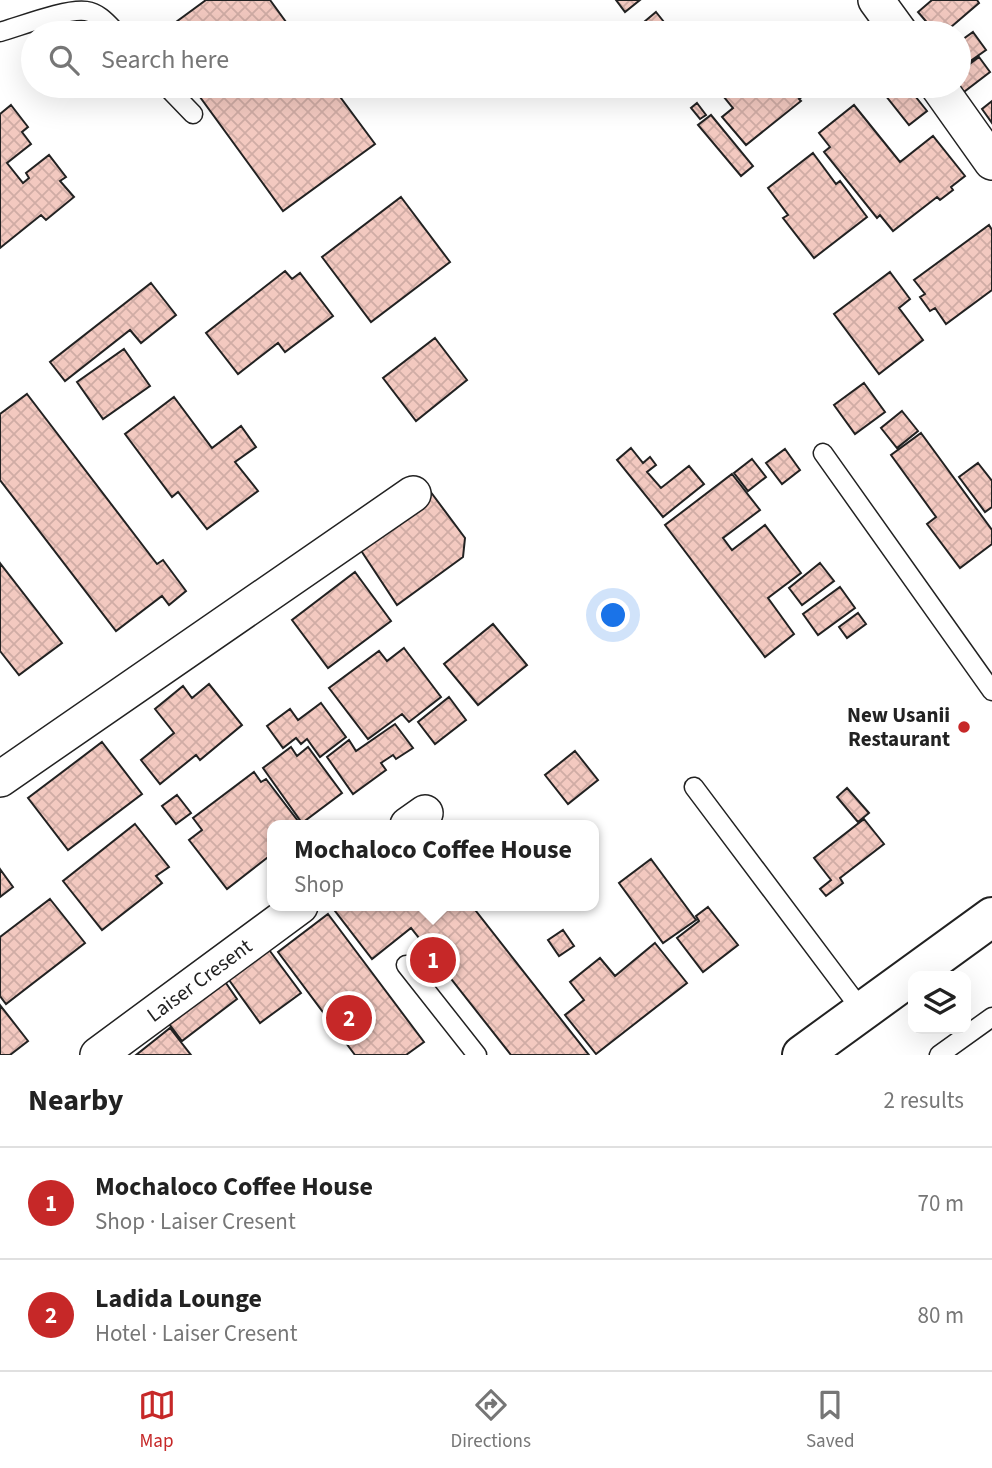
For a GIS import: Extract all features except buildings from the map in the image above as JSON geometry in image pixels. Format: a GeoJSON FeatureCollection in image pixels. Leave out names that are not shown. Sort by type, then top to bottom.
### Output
{"type":"FeatureCollection","features":[{"type":"Feature","properties":{"kind":"highway"},"geometry":{"type":"LineString","coordinates":[[803,1055],[992,917]]}},
{"type":"Feature","properties":{"kind":"street"},"geometry":{"type":"LineString","coordinates":[[876,0],[891,21]]}},
{"type":"Feature","properties":{"kind":"street"},"geometry":{"type":"LineString","coordinates":[[947,98],[992,162]]}},
{"type":"Feature","properties":{"kind":"street"},"geometry":{"type":"LineString","coordinates":[[0,779],[412,494]]}},
{"type":"Feature","properties":{"kind":"street","name":"Laiser Cresent"},"geometry":{"type":"LineString","coordinates":[[98,1055],[293,911]]}},
{"type":"Feature","properties":{"kind":"lane"},"geometry":{"type":"LineString","coordinates":[[38,21],[70,12],[87,11],[106,21]]}},
{"type":"Feature","properties":{"kind":"lane"},"geometry":{"type":"LineString","coordinates":[[0,32],[21,26]]}},
{"type":"Feature","properties":{"kind":"lane"},"geometry":{"type":"LineString","coordinates":[[178,98],[193,114]]}},
{"type":"Feature","properties":{"kind":"lane"},"geometry":{"type":"LineString","coordinates":[[823,453],[992,691]]}},
{"type":"Feature","properties":{"kind":"lane"},"geometry":{"type":"LineString","coordinates":[[694,787],[863,1012]]}},
{"type":"Feature","properties":{"kind":"lane"},"geometry":{"type":"LineString","coordinates":[[406,965],[477,1055]]}},
{"type":"Feature","properties":{"kind":"lane"},"geometry":{"type":"LineString","coordinates":[[939,1055],[992,1017]]}},
{"type":"Feature","properties":{"kind":"place","name":"New Usanii Restaurant"},"geometry":{"type":"Point","coordinates":[964,727]}},
{"type":"Feature","properties":{"kind":"place","name":"Mochaloco Coffee House"},"geometry":{"type":"Point","coordinates":[433,960]}},
{"type":"Feature","properties":{"kind":"place","name":"Ladida Lounge"},"geometry":{"type":"Point","coordinates":[349,1018]}}]}
